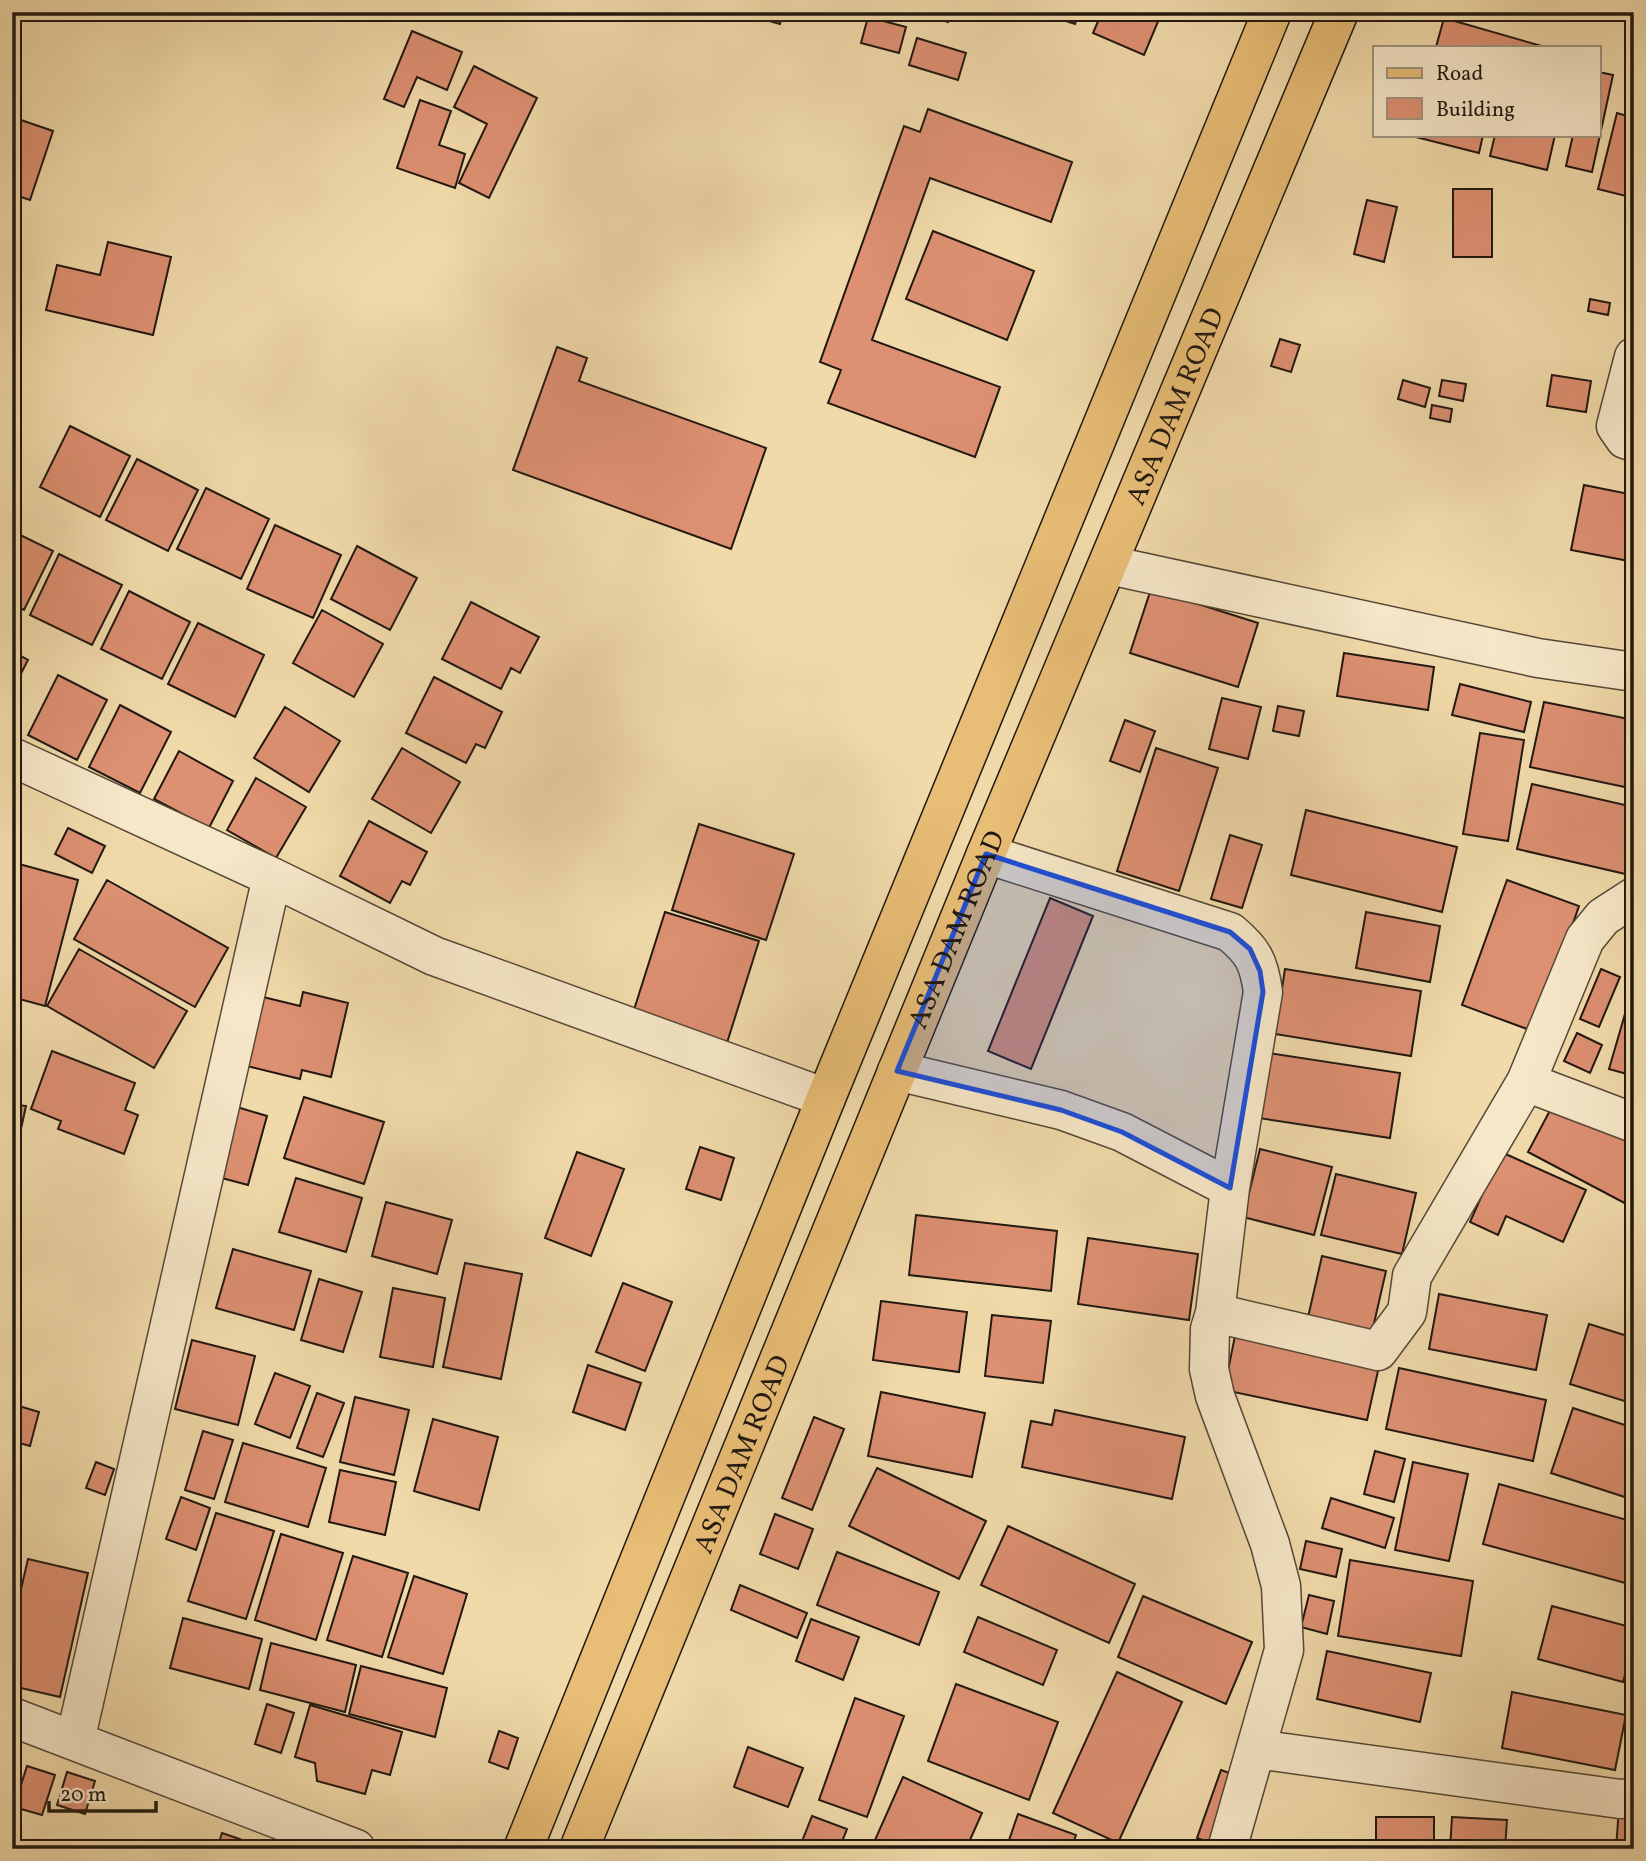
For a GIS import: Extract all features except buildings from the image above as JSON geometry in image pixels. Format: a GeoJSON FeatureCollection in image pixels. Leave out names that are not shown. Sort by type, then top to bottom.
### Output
{"type":"FeatureCollection","features":[{"type":"Feature","properties":{"kind":"main road","name":"ASA DAM ROAD"},"geometry":{"type":"LineString","coordinates":[[523,1849],[826,1098],[1272,12]]}},
{"type":"Feature","properties":{"kind":"main road","name":"ASA DAM ROAD"},"geometry":{"type":"LineString","coordinates":[[579,1849],[986,854],[1339,12]]}},
{"type":"Feature","properties":{"kind":"street"},"geometry":{"type":"LineString","coordinates":[[1634,357],[1616,426],[1625,439],[1634,442]]}},
{"type":"Feature","properties":{"kind":"street"},"geometry":{"type":"LineString","coordinates":[[1109,565],[1538,658],[1634,672]]}},
{"type":"Feature","properties":{"kind":"street"},"geometry":{"type":"LineString","coordinates":[[12,757],[272,877],[434,956],[826,1098]]}},
{"type":"Feature","properties":{"kind":"street"},"geometry":{"type":"LineString","coordinates":[[986,854],[1230,932],[1250,949],[1260,971],[1262,992],[1230,1188],[1215,1313],[1210,1329],[1209,1369],[1215,1396],[1270,1544],[1281,1586],[1284,1650],[1227,1849]]}},
{"type":"Feature","properties":{"kind":"street"},"geometry":{"type":"LineString","coordinates":[[75,1741],[272,877]]}},
{"type":"Feature","properties":{"kind":"street"},"geometry":{"type":"LineString","coordinates":[[1215,1313],[1378,1351],[1407,1312],[1412,1276],[1526,1082],[1585,939],[1603,917],[1634,897]]}},
{"type":"Feature","properties":{"kind":"street"},"geometry":{"type":"LineString","coordinates":[[897,1070],[1061,1110],[1122,1132],[1230,1188]]}},
{"type":"Feature","properties":{"kind":"street"},"geometry":{"type":"LineString","coordinates":[[1526,1082],[1634,1123]]}},
{"type":"Feature","properties":{"kind":"street"},"geometry":{"type":"LineString","coordinates":[[12,1717],[356,1849]]}},
{"type":"Feature","properties":{"kind":"street"},"geometry":{"type":"LineString","coordinates":[[1256,1749],[1620,1799],[1634,1798]]}},
{"type":"Feature","properties":{"kind":"highlighted area"},"geometry":{"type":"Polygon","coordinates":[[[986,854],[1230,932],[1250,949],[1260,971],[1263,992],[1230,1188],[1122,1132],[1061,1110],[897,1071],[986,854]]]}}]}
